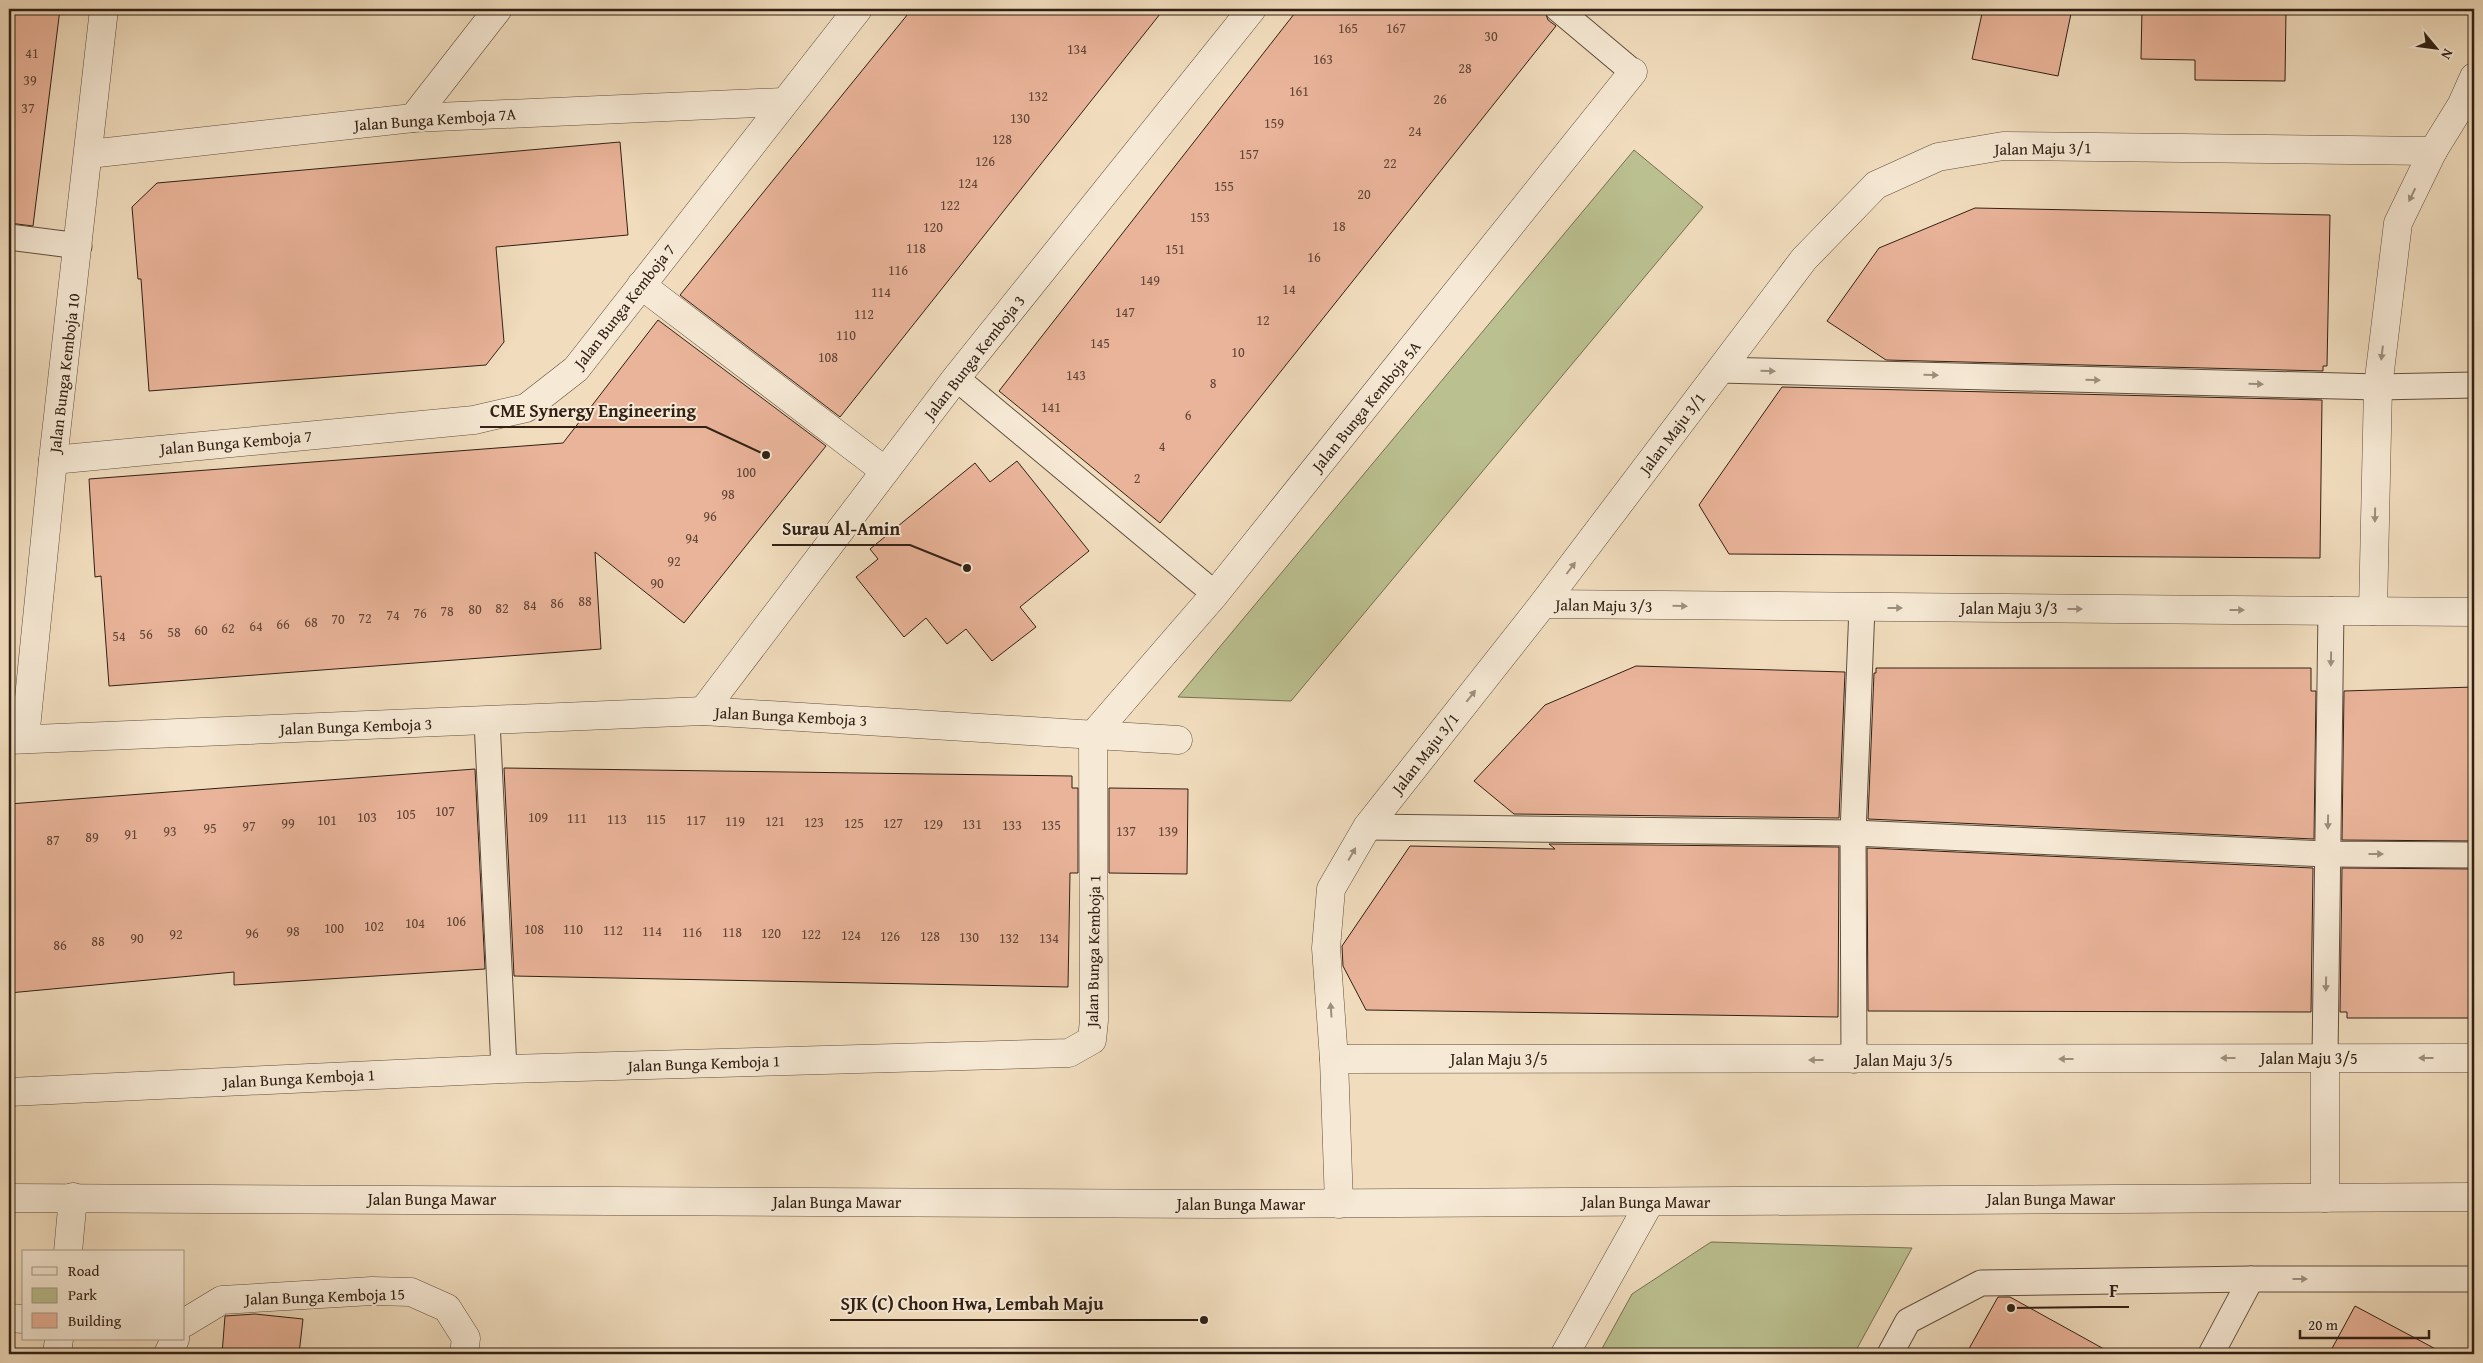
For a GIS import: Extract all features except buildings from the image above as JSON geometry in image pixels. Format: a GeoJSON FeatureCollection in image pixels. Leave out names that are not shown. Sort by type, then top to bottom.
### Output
{"type":"FeatureCollection","features":[{"type":"Feature","properties":{"kind":"street","name":"Jalan Bunga Kemboja 10"},"geometry":{"type":"LineString","coordinates":[[17,739],[79,246],[104,9]]}},
{"type":"Feature","properties":{"kind":"street"},"geometry":{"type":"LineString","coordinates":[[413,118],[498,9]]}},
{"type":"Feature","properties":{"kind":"street","name":"Jalan Bunga Kemboja 7"},"geometry":{"type":"LineString","coordinates":[[53,460],[474,420],[526,408],[576,369],[783,102],[858,9]]}},
{"type":"Feature","properties":{"kind":"street","name":"Jalan Bunga Kemboja 3"},"geometry":{"type":"LineString","coordinates":[[703,711],[956,378],[1252,9]]}},
{"type":"Feature","properties":{"kind":"street","name":"Jalan Bunga Kemboja 5A"},"geometry":{"type":"LineString","coordinates":[[1093,735],[1216,594],[1633,72]]}},
{"type":"Feature","properties":{"kind":"street"},"geometry":{"type":"LineString","coordinates":[[2373,610],[2378,387],[2398,223],[2434,151],[2462,104],[2474,77]]}},
{"type":"Feature","properties":{"kind":"street","name":"Jalan Bunga Kemboja 7A"},"geometry":{"type":"LineString","coordinates":[[89,154],[413,118],[783,102]]}},
{"type":"Feature","properties":{"kind":"street","name":"Jalan Maju 3/1"},"geometry":{"type":"LineString","coordinates":[[1339,1204],[1334,1059],[1326,948],[1331,889],[1367,827],[1543,604],[1804,259],[1876,185],[1938,156],[2003,146],[2434,151]]}},
{"type":"Feature","properties":{"kind":"street"},"geometry":{"type":"LineString","coordinates":[[641,285],[885,471]]}},
{"type":"Feature","properties":{"kind":"street","name":"Jalan Maju 3/3"},"geometry":{"type":"LineString","coordinates":[[1543,604],[2474,612]]}},
{"type":"Feature","properties":{"kind":"street","name":"Jalan Bunga Kemboja 3"},"geometry":{"type":"LineString","coordinates":[[17,739],[703,711],[1178,740]]}},
{"type":"Feature","properties":{"kind":"street","name":"Jalan Bunga Kemboja 1"},"geometry":{"type":"LineString","coordinates":[[9,1092],[504,1069],[1069,1053],[1092,1040],[1094,1020],[1093,735]]}},
{"type":"Feature","properties":{"kind":"street"},"geometry":{"type":"LineString","coordinates":[[2325,1058],[2325,1198]]}},
{"type":"Feature","properties":{"kind":"street","name":"Jalan Maju 3/5"},"geometry":{"type":"LineString","coordinates":[[1334,1059],[2474,1058]]}},
{"type":"Feature","properties":{"kind":"street"},"geometry":{"type":"LineString","coordinates":[[68,1250],[73,1197]]}},
{"type":"Feature","properties":{"kind":"street","name":"Jalan Bunga Mawar"},"geometry":{"type":"LineString","coordinates":[[9,1198],[1339,1204],[2474,1197]]}},
{"type":"Feature","properties":{"kind":"street"},"geometry":{"type":"LineString","coordinates":[[1565,1354],[1650,1202]]}},
{"type":"Feature","properties":{"kind":"street","name":"Jalan Bunga Kemboja 15"},"geometry":{"type":"LineString","coordinates":[[185,1322],[222,1300],[372,1291],[411,1292],[447,1308],[466,1338],[464,1354]]}},
{"type":"Feature","properties":{"kind":"street"},"geometry":{"type":"LineString","coordinates":[[9,1318],[22,1319]]}},
{"type":"Feature","properties":{"kind":"street"},"geometry":{"type":"LineString","coordinates":[[57,1354],[59,1340]]}},
{"type":"Feature","properties":{"kind":"street"},"geometry":{"type":"LineString","coordinates":[[168,1354],[175,1340]]}},
{"type":"Feature","properties":{"kind":"lane"},"geometry":{"type":"LineString","coordinates":[[1558,9],[1633,72]]}},
{"type":"Feature","properties":{"kind":"lane"},"geometry":{"type":"LineString","coordinates":[[9,237],[79,246]]}},
{"type":"Feature","properties":{"kind":"lane"},"geometry":{"type":"LineString","coordinates":[[1720,370],[2378,387],[2474,385]]}},
{"type":"Feature","properties":{"kind":"lane"},"geometry":{"type":"LineString","coordinates":[[956,378],[1216,594]]}},
{"type":"Feature","properties":{"kind":"lane"},"geometry":{"type":"LineString","coordinates":[[1854,1060],[1853,833],[1862,608]]}},
{"type":"Feature","properties":{"kind":"lane"},"geometry":{"type":"LineString","coordinates":[[2325,1058],[2331,610]]}},
{"type":"Feature","properties":{"kind":"lane"},"geometry":{"type":"LineString","coordinates":[[487,721],[504,1069]]}},
{"type":"Feature","properties":{"kind":"lane"},"geometry":{"type":"LineString","coordinates":[[1367,827],[1853,833],[2328,854],[2474,855]]}},
{"type":"Feature","properties":{"kind":"lane"},"geometry":{"type":"LineString","coordinates":[[2211,1354],[2251,1279]]}},
{"type":"Feature","properties":{"kind":"lane"},"geometry":{"type":"LineString","coordinates":[[1890,1354],[1908,1321],[1981,1283],[2251,1279],[2474,1279]]}},
{"type":"Feature","properties":{"kind":"green space"},"geometry":{"type":"Polygon","coordinates":[[[1634,150],[1703,207],[1291,701],[1178,697],[1634,150]]]}},
{"type":"Feature","properties":{"kind":"green space"},"geometry":{"type":"Polygon","coordinates":[[[1711,1242],[1912,1248],[1854,1354],[1599,1354],[1632,1294],[1711,1242]]]}},
{"type":"Feature","properties":{"kind":"place","name":"CME Synergy Engineering"},"geometry":{"type":"Point","coordinates":[766,455]}},
{"type":"Feature","properties":{"kind":"place","name":"Surau Al-Amin"},"geometry":{"type":"Point","coordinates":[967,568]}},
{"type":"Feature","properties":{"kind":"place","name":"F"},"geometry":{"type":"Point","coordinates":[2011,1308]}},
{"type":"Feature","properties":{"kind":"place","name":"SJK (C) Choon Hwa, Lembah Maju"},"geometry":{"type":"Point","coordinates":[1204,1320]}}]}
